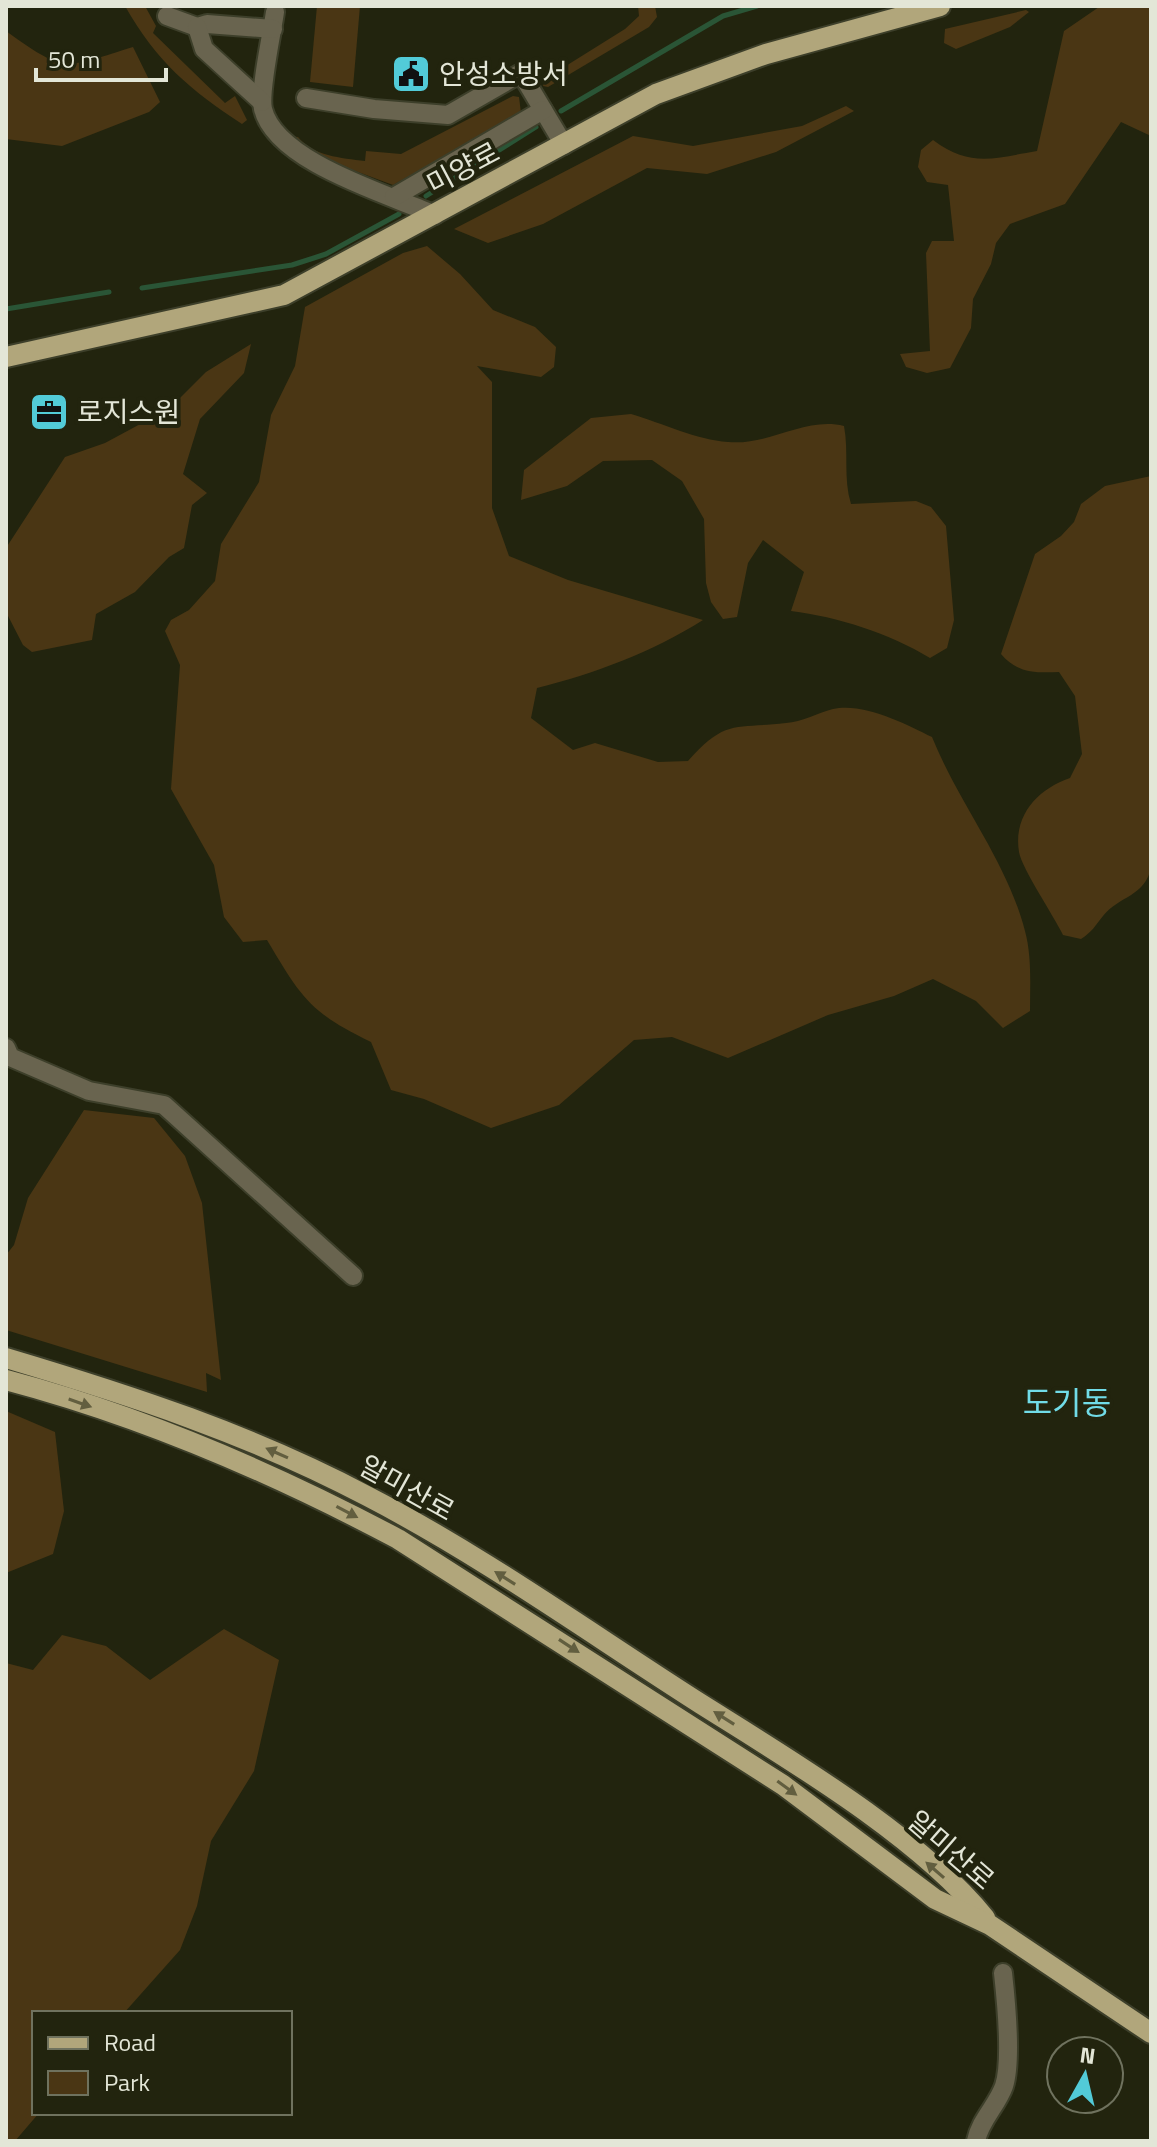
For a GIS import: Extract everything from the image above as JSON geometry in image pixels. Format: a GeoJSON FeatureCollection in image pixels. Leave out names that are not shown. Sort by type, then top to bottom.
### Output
{"type":"FeatureCollection","features":[{"type":"Feature","properties":{"kind":"main road","name":"미양로"},"geometry":{"type":"LineString","coordinates":[[6,357],[284,295],[656,94],[710,72],[940,6]]}},
{"type":"Feature","properties":{"kind":"main road","name":"알미산로"},"geometry":{"type":"LineString","coordinates":[[6,1358],[224,1429],[394,1511],[794,1762],[900,1840],[971,1901],[990,1925]]}},
{"type":"Feature","properties":{"kind":"main road","name":"알미산로"},"geometry":{"type":"LineString","coordinates":[[6,1380],[181,1438],[338,1507],[398,1539],[783,1785],[935,1899],[990,1925]]}},
{"type":"Feature","properties":{"kind":"main road"},"geometry":{"type":"LineString","coordinates":[[990,1925],[1151,2033]]}},
{"type":"Feature","properties":{"kind":"street"},"geometry":{"type":"LineString","coordinates":[[167,16],[197,27],[274,21],[262,102],[270,128],[308,160],[435,215]]}},
{"type":"Feature","properties":{"kind":"street"},"geometry":{"type":"LineString","coordinates":[[197,27],[204,49],[262,102]]}},
{"type":"Feature","properties":{"kind":"street"},"geometry":{"type":"LineString","coordinates":[[306,98],[374,109],[448,115],[521,73],[564,145]]}},
{"type":"Feature","properties":{"kind":"street"},"geometry":{"type":"LineString","coordinates":[[394,197],[543,110]]}},
{"type":"Feature","properties":{"kind":"street"},"geometry":{"type":"LineString","coordinates":[[6,1048],[10,1057],[89,1091],[164,1105],[353,1276]]}},
{"type":"Feature","properties":{"kind":"street"},"geometry":{"type":"LineString","coordinates":[[976,2141],[978,2130],[1004,2085],[1007,2008],[1003,1973]]}},
{"type":"Feature","properties":{"kind":"green space"},"geometry":{"type":"Polygon","coordinates":[[[125,6],[145,6],[156,26],[153,33],[225,103],[235,96],[247,120],[242,124],[176,73],[149,43],[125,6]]]}},
{"type":"Feature","properties":{"kind":"green space"},"geometry":{"type":"Polygon","coordinates":[[[317,6],[360,6],[353,87],[310,82],[317,6]]]}},
{"type":"Feature","properties":{"kind":"green space"},"geometry":{"type":"Polygon","coordinates":[[[638,6],[655,6],[657,17],[649,27],[548,87],[543,86],[545,79],[625,29],[639,16],[638,6]]]}},
{"type":"Feature","properties":{"kind":"green space"},"geometry":{"type":"Polygon","coordinates":[[[1151,6],[1151,136],[1121,122],[1065,204],[1010,224],[996,243],[991,264],[973,299],[971,328],[950,368],[927,373],[906,367],[900,354],[930,351],[926,253],[932,241],[954,241],[948,185],[927,182],[918,167],[921,150],[933,140],[959,155],[971,158],[995,158],[1037,151],[1064,31],[1099,7],[1151,6]]]}},
{"type":"Feature","properties":{"kind":"green space"},"geometry":{"type":"Polygon","coordinates":[[[1026,10],[1029,12],[1010,27],[956,49],[944,43],[945,29],[1026,10]]]}},
{"type":"Feature","properties":{"kind":"green space"},"geometry":{"type":"Polygon","coordinates":[[[6,31],[42,55],[66,63],[93,60],[133,47],[160,102],[149,112],[62,146],[6,139],[6,31]]]}},
{"type":"Feature","properties":{"kind":"green space"},"geometry":{"type":"Polygon","coordinates":[[[513,96],[519,97],[521,113],[393,185],[315,156],[290,136],[298,137],[319,152],[365,161],[366,151],[401,154],[513,96]]]}},
{"type":"Feature","properties":{"kind":"green space"},"geometry":{"type":"Polygon","coordinates":[[[846,106],[854,111],[776,152],[707,174],[647,168],[543,224],[488,243],[454,229],[633,136],[693,146],[802,126],[846,106]]]}},
{"type":"Feature","properties":{"kind":"green space"},"geometry":{"type":"Polygon","coordinates":[[[427,246],[460,274],[493,310],[535,327],[556,347],[554,367],[541,377],[477,366],[492,382],[492,508],[509,556],[568,580],[703,620],[622,661],[537,688],[531,718],[573,750],[595,743],[658,762],[688,761],[712,738],[732,728],[792,722],[833,709],[871,711],[932,737],[1017,905],[1029,951],[1030,1011],[1003,1028],[976,1001],[933,979],[894,996],[828,1015],[728,1058],[672,1037],[634,1040],[559,1105],[491,1128],[424,1099],[391,1090],[371,1042],[333,1021],[308,1001],[267,940],[243,942],[224,917],[214,865],[171,789],[180,665],[165,631],[171,620],[189,610],[215,581],[221,544],[259,482],[271,415],[295,366],[305,307],[403,253],[427,246]]]}},
{"type":"Feature","properties":{"kind":"green space"},"geometry":{"type":"Polygon","coordinates":[[[251,344],[244,373],[200,419],[183,474],[207,493],[192,505],[184,548],[169,557],[135,592],[96,614],[92,640],[32,652],[23,645],[6,612],[6,548],[65,457],[105,443],[170,408],[206,372],[251,344]]]}},
{"type":"Feature","properties":{"kind":"green space"},"geometry":{"type":"Polygon","coordinates":[[[631,414],[692,435],[728,442],[758,440],[816,425],[844,426],[851,504],[916,501],[931,507],[946,526],[954,620],[947,648],[930,658],[863,627],[791,611],[804,572],[763,540],[748,563],[737,617],[723,619],[711,602],[706,583],[704,519],[682,481],[652,460],[603,461],[567,486],[521,500],[524,470],[591,418],[631,414]]]}},
{"type":"Feature","properties":{"kind":"green space"},"geometry":{"type":"Polygon","coordinates":[[[1151,476],[1151,867],[1144,884],[1109,909],[1081,939],[1063,935],[1026,869],[1018,839],[1020,826],[1030,805],[1048,789],[1070,778],[1082,754],[1075,696],[1059,672],[1027,670],[1013,665],[1001,654],[1035,554],[1061,536],[1074,522],[1081,504],[1105,486],[1151,476]]]}},
{"type":"Feature","properties":{"kind":"green space"},"geometry":{"type":"Polygon","coordinates":[[[84,1110],[154,1118],[185,1156],[202,1203],[221,1380],[206,1373],[207,1392],[6,1330],[6,1255],[14,1245],[28,1198],[84,1110]]]}},
{"type":"Feature","properties":{"kind":"green space"},"geometry":{"type":"Polygon","coordinates":[[[6,1411],[55,1432],[64,1511],[53,1554],[6,1573],[6,1411]]]}},
{"type":"Feature","properties":{"kind":"green space"},"geometry":{"type":"Polygon","coordinates":[[[224,1629],[279,1660],[254,1771],[211,1841],[197,1906],[180,1950],[126,2011],[32,2011],[32,2115],[37,2115],[15,2141],[6,2141],[6,1663],[33,1670],[62,1635],[106,1646],[150,1680],[224,1629]]]}},
{"type":"Feature","properties":{"kind":"waterway"},"geometry":{"type":"LineString","coordinates":[[561,111],[723,16],[757,6]]}},
{"type":"Feature","properties":{"kind":"waterway"},"geometry":{"type":"LineString","coordinates":[[426,196],[536,127]]}},
{"type":"Feature","properties":{"kind":"waterway"},"geometry":{"type":"LineString","coordinates":[[142,288],[292,265],[326,254],[399,214]]}},
{"type":"Feature","properties":{"kind":"waterway"},"geometry":{"type":"LineString","coordinates":[[6,309],[109,292]]}},
{"type":"Feature","properties":{"kind":"place","name":"안성소방서"},"geometry":{"type":"Point","coordinates":[411,74]}},
{"type":"Feature","properties":{"kind":"place","name":"로지스원"},"geometry":{"type":"Point","coordinates":[49,412]}},
{"type":"Feature","properties":{"kind":"district","name":"도기동"},"geometry":{"type":"Point","coordinates":[1067,1403]}}]}
